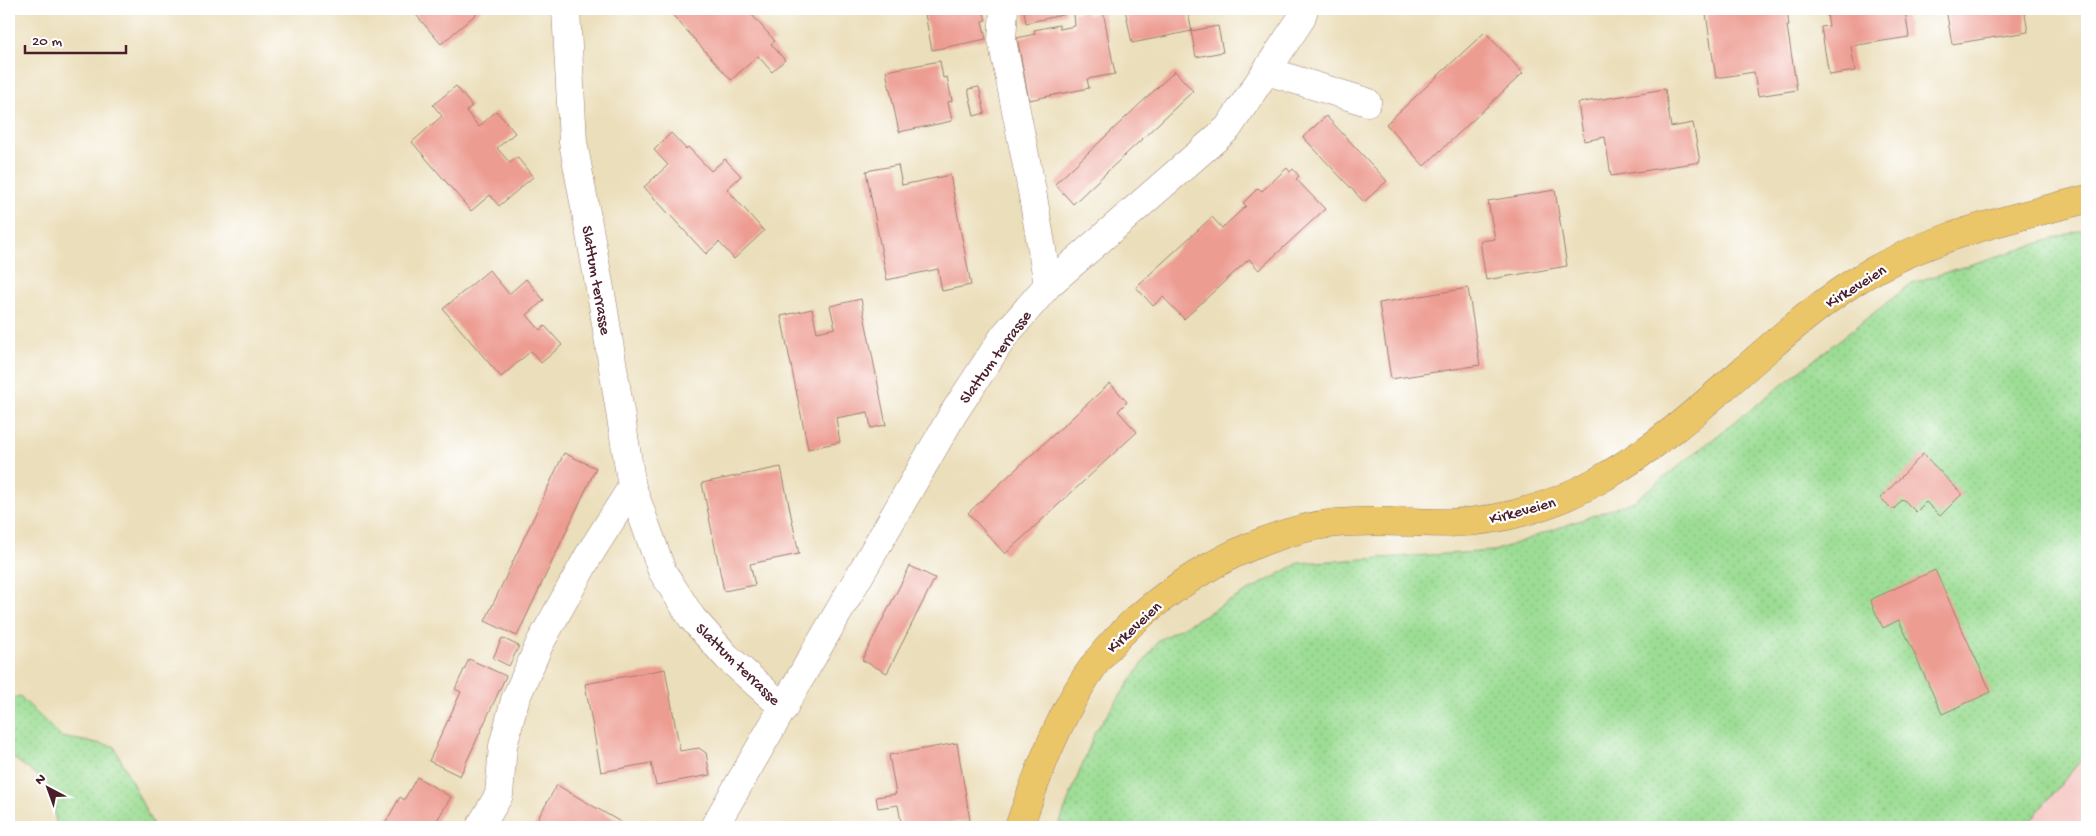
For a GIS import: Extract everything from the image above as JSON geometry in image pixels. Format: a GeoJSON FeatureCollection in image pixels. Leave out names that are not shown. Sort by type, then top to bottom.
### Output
{"type":"FeatureCollection","features":[{"type":"Feature","properties":{"kind":"main road","name":"Kirkeveien"},"geometry":{"type":"LineString","coordinates":[[1019,827],[1051,745],[1088,674],[1106,652],[1150,608],[1197,575],[1250,546],[1309,527],[1362,521],[1449,523],[1485,520],[1544,505],[1572,494],[1632,460],[1660,441],[1813,312],[1844,289],[1875,270],[1910,252],[1945,238],[1992,223],[2087,200]]}},
{"type":"Feature","properties":{"kind":"street","name":"Slattum terrasse"},"geometry":{"type":"LineString","coordinates":[[566,9],[574,142],[632,487],[662,571],[692,618],[727,657],[784,708]]}},
{"type":"Feature","properties":{"kind":"street"},"geometry":{"type":"LineString","coordinates":[[1004,9],[1002,40],[1032,191],[1048,285]]}},
{"type":"Feature","properties":{"kind":"street","name":"Slattum terrasse"},"geometry":{"type":"LineString","coordinates":[[714,827],[953,414],[1004,336],[1048,285],[1228,128],[1301,19],[1304,9]]}},
{"type":"Feature","properties":{"kind":"street"},"geometry":{"type":"LineString","coordinates":[[1267,71],[1368,102]]}},
{"type":"Feature","properties":{"kind":"street"},"geometry":{"type":"LineString","coordinates":[[480,827],[499,795],[503,746],[515,700],[540,644],[589,555],[632,487]]}},
{"type":"Feature","properties":{"kind":"shaded area"},"geometry":{"type":"Polygon","coordinates":[[[2087,753],[2087,827],[2025,827],[2087,753]]]}},
{"type":"Feature","properties":{"kind":"green space"},"geometry":{"type":"Polygon","coordinates":[[[2087,228],[2087,753],[2025,827],[1058,827],[1095,732],[1159,640],[1299,563],[1494,551],[1634,501],[1912,283],[2087,228]]]}},
{"type":"Feature","properties":{"kind":"green space"},"geometry":{"type":"Polygon","coordinates":[[[20,696],[61,737],[114,746],[154,827],[57,827],[49,784],[9,755],[9,699],[20,696]]]}},
{"type":"Feature","properties":{"kind":"building"},"geometry":{"type":"Polygon","coordinates":[[[411,9],[482,9],[441,44],[411,9]]]}},
{"type":"Feature","properties":{"kind":"building"},"geometry":{"type":"Polygon","coordinates":[[[672,9],[759,9],[752,15],[775,41],[771,44],[785,60],[772,72],[758,56],[731,80],[669,11],[672,9]]]}},
{"type":"Feature","properties":{"kind":"building"},"geometry":{"type":"Polygon","coordinates":[[[924,9],[983,9],[986,20],[982,21],[986,39],[932,50],[924,9]]]}},
{"type":"Feature","properties":{"kind":"building"},"geometry":{"type":"Polygon","coordinates":[[[1034,9],[1065,9],[1066,14],[1026,23],[1024,11],[1034,9]]]}},
{"type":"Feature","properties":{"kind":"building"},"geometry":{"type":"Polygon","coordinates":[[[1125,9],[1187,9],[1192,31],[1132,43],[1125,9]]]}},
{"type":"Feature","properties":{"kind":"building"},"geometry":{"type":"Polygon","coordinates":[[[1737,9],[1787,9],[1789,26],[1787,26],[1797,90],[1758,96],[1754,72],[1716,78],[1706,14],[1737,9]]]}},
{"type":"Feature","properties":{"kind":"building"},"geometry":{"type":"Polygon","coordinates":[[[1826,9],[1905,9],[1909,37],[1851,46],[1855,71],[1829,75],[1821,27],[1829,26],[1826,9]]]}},
{"type":"Feature","properties":{"kind":"building"},"geometry":{"type":"Polygon","coordinates":[[[1946,9],[2024,9],[2028,32],[1952,44],[1946,9]]]}},
{"type":"Feature","properties":{"kind":"building"},"geometry":{"type":"Polygon","coordinates":[[[1086,11],[1087,15],[1103,11],[1115,74],[1087,79],[1089,88],[1029,100],[1017,38],[1035,34],[1034,30],[1059,25],[1060,29],[1075,26],[1074,13],[1086,11]]]}},
{"type":"Feature","properties":{"kind":"building"},"geometry":{"type":"Polygon","coordinates":[[[1218,26],[1223,52],[1196,57],[1191,31],[1218,26]]]}},
{"type":"Feature","properties":{"kind":"building"},"geometry":{"type":"Polygon","coordinates":[[[1485,32],[1523,73],[1424,166],[1386,124],[1485,32]]]}},
{"type":"Feature","properties":{"kind":"building"},"geometry":{"type":"Polygon","coordinates":[[[940,61],[943,78],[947,77],[952,101],[948,102],[952,121],[899,132],[886,71],[940,61]]]}},
{"type":"Feature","properties":{"kind":"building"},"geometry":{"type":"Polygon","coordinates":[[[1175,71],[1193,91],[1073,204],[1055,184],[1175,71]]]}},
{"type":"Feature","properties":{"kind":"building"},"geometry":{"type":"Polygon","coordinates":[[[456,86],[472,106],[466,111],[479,127],[496,111],[506,122],[515,133],[497,148],[510,163],[517,157],[533,177],[499,206],[490,195],[471,211],[412,142],[442,116],[433,105],[456,86]]]}},
{"type":"Feature","properties":{"kind":"building"},"geometry":{"type":"Polygon","coordinates":[[[979,87],[985,113],[974,116],[968,89],[979,87]]]}},
{"type":"Feature","properties":{"kind":"building"},"geometry":{"type":"Polygon","coordinates":[[[1665,89],[1671,127],[1693,123],[1700,162],[1611,176],[1605,137],[1584,141],[1578,103],[1665,89]]]}},
{"type":"Feature","properties":{"kind":"building"},"geometry":{"type":"Polygon","coordinates":[[[1326,116],[1387,181],[1364,202],[1303,137],[1326,116]]]}},
{"type":"Feature","properties":{"kind":"building"},"geometry":{"type":"Polygon","coordinates":[[[671,133],[686,149],[688,147],[711,171],[725,159],[741,176],[727,189],[764,231],[734,259],[719,242],[706,254],[644,187],[668,165],[654,150],[671,133]]]}},
{"type":"Feature","properties":{"kind":"building"},"geometry":{"type":"Polygon","coordinates":[[[898,165],[902,185],[950,175],[971,285],[942,291],[938,269],[887,280],[866,171],[898,165]]]}},
{"type":"Feature","properties":{"kind":"building"},"geometry":{"type":"Polygon","coordinates":[[[1287,168],[1290,172],[1293,169],[1299,176],[1296,179],[1325,209],[1259,270],[1249,259],[1184,319],[1163,297],[1153,306],[1136,287],[1212,217],[1222,228],[1246,206],[1243,203],[1258,188],[1262,191],[1287,168]]]}},
{"type":"Feature","properties":{"kind":"building"},"geometry":{"type":"Polygon","coordinates":[[[1555,190],[1567,266],[1486,280],[1480,241],[1495,239],[1488,201],[1555,190]]]}},
{"type":"Feature","properties":{"kind":"building"},"geometry":{"type":"Polygon","coordinates":[[[489,270],[509,294],[526,279],[544,300],[527,315],[540,330],[545,326],[562,345],[541,363],[531,351],[501,377],[443,309],[489,270]]]}},
{"type":"Feature","properties":{"kind":"building"},"geometry":{"type":"Polygon","coordinates":[[[1468,288],[1480,365],[1391,379],[1379,303],[1468,288]]]}},
{"type":"Feature","properties":{"kind":"building"},"geometry":{"type":"Polygon","coordinates":[[[861,299],[886,425],[871,428],[868,412],[836,418],[840,442],[808,449],[781,316],[812,309],[817,332],[835,328],[830,306],[861,299]]]}},
{"type":"Feature","properties":{"kind":"building"},"geometry":{"type":"Polygon","coordinates":[[[1110,383],[1127,402],[1118,411],[1137,432],[1005,554],[968,513],[1110,383]]]}},
{"type":"Feature","properties":{"kind":"building"},"geometry":{"type":"Polygon","coordinates":[[[564,453],[596,468],[517,636],[485,621],[564,453]]]}},
{"type":"Feature","properties":{"kind":"building"},"geometry":{"type":"Polygon","coordinates":[[[1923,454],[1962,494],[1940,516],[1926,502],[1916,512],[1903,499],[1893,510],[1881,498],[1923,454]]]}},
{"type":"Feature","properties":{"kind":"building"},"geometry":{"type":"Polygon","coordinates":[[[781,467],[799,554],[750,564],[755,585],[724,591],[702,483],[781,467]]]}},
{"type":"Feature","properties":{"kind":"building"},"geometry":{"type":"Polygon","coordinates":[[[910,566],[935,578],[887,673],[862,660],[910,566]]]}},
{"type":"Feature","properties":{"kind":"building"},"geometry":{"type":"Polygon","coordinates":[[[1935,570],[1991,692],[1942,714],[1899,620],[1883,628],[1870,600],[1935,570]]]}},
{"type":"Feature","properties":{"kind":"building"},"geometry":{"type":"Polygon","coordinates":[[[502,638],[519,646],[509,666],[493,658],[502,638]]]}},
{"type":"Feature","properties":{"kind":"building"},"geometry":{"type":"Polygon","coordinates":[[[469,659],[506,676],[460,776],[429,761],[461,692],[455,689],[469,659]]]}},
{"type":"Feature","properties":{"kind":"building"},"geometry":{"type":"Polygon","coordinates":[[[665,669],[680,751],[699,748],[706,753],[710,775],[656,785],[651,763],[601,772],[585,684],[665,669]]]}},
{"type":"Feature","properties":{"kind":"building"},"geometry":{"type":"Polygon","coordinates":[[[957,743],[970,820],[930,827],[902,827],[898,805],[878,808],[876,797],[896,794],[889,755],[957,743]]]}},
{"type":"Feature","properties":{"kind":"building"},"geometry":{"type":"Polygon","coordinates":[[[417,777],[451,797],[433,827],[383,827],[400,797],[404,800],[417,777]]]}},
{"type":"Feature","properties":{"kind":"building"},"geometry":{"type":"Polygon","coordinates":[[[557,785],[629,827],[533,827],[557,785]]]}}]}
